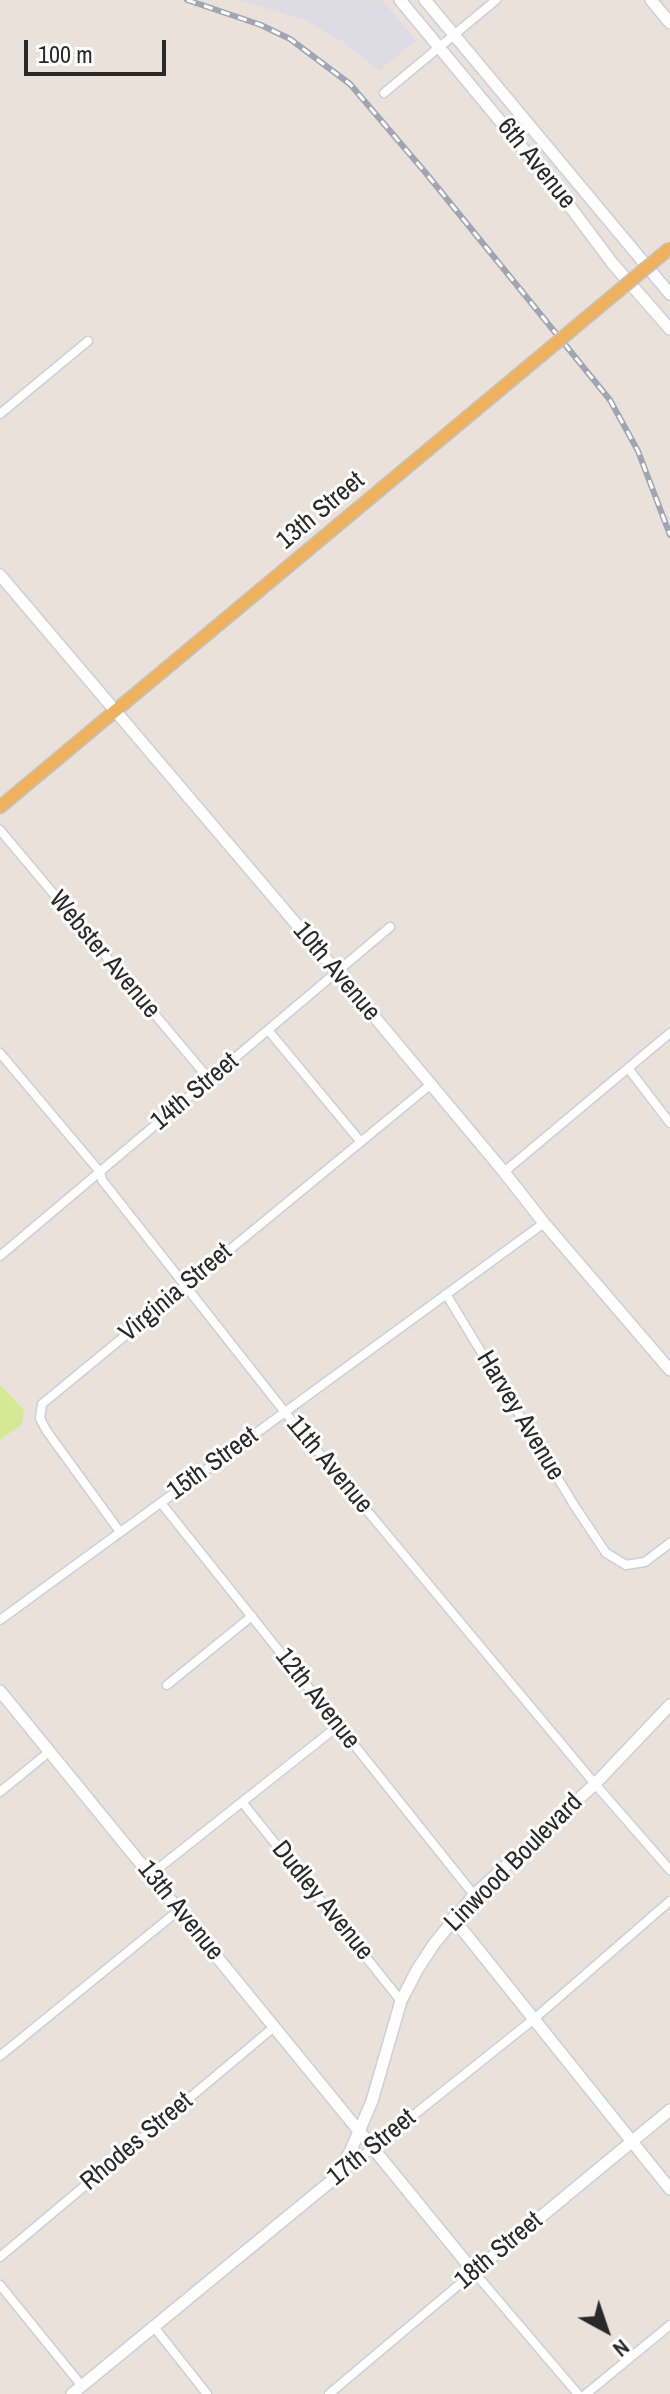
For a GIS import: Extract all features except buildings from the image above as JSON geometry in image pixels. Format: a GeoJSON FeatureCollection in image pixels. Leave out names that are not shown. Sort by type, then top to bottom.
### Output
{"type":"FeatureCollection","features":[{"type":"Feature","properties":{"kind":"main road","name":"13th Street"},"geometry":{"type":"LineString","coordinates":[[0,807],[670,248]]}},
{"type":"Feature","properties":{"kind":"street","name":"6th Avenue"},"geometry":{"type":"LineString","coordinates":[[400,0],[562,196],[613,264],[670,329]]}},
{"type":"Feature","properties":{"kind":"street","name":"6th Avenue"},"geometry":{"type":"LineString","coordinates":[[425,0],[670,294]]}},
{"type":"Feature","properties":{"kind":"street"},"geometry":{"type":"LineString","coordinates":[[384,93],[496,0]]}},
{"type":"Feature","properties":{"kind":"street"},"geometry":{"type":"LineString","coordinates":[[651,0],[670,23]]}},
{"type":"Feature","properties":{"kind":"street"},"geometry":{"type":"LineString","coordinates":[[0,414],[88,341]]}},
{"type":"Feature","properties":{"kind":"street","name":"10th Avenue"},"geometry":{"type":"LineString","coordinates":[[0,575],[670,1370]]}},
{"type":"Feature","properties":{"kind":"street","name":"Webster Avenue"},"geometry":{"type":"LineString","coordinates":[[0,830],[209,1079]]}},
{"type":"Feature","properties":{"kind":"street","name":"14th Street"},"geometry":{"type":"LineString","coordinates":[[0,1256],[390,927]]}},
{"type":"Feature","properties":{"kind":"street"},"geometry":{"type":"LineString","coordinates":[[268,1030],[360,1141]]}},
{"type":"Feature","properties":{"kind":"street"},"geometry":{"type":"LineString","coordinates":[[504,1172],[670,1033]]}},
{"type":"Feature","properties":{"kind":"street","name":"11th Avenue"},"geometry":{"type":"LineString","coordinates":[[0,1053],[100,1172],[102,1180],[284,1411],[670,1870]]}},
{"type":"Feature","properties":{"kind":"street"},"geometry":{"type":"LineString","coordinates":[[628,1068],[670,1123]]}},
{"type":"Feature","properties":{"kind":"street","name":"Virginia Street"},"geometry":{"type":"LineString","coordinates":[[120,1532],[46,1430],[39,1410],[50,1397],[430,1085]]}},
{"type":"Feature","properties":{"kind":"street","name":"15th Street"},"geometry":{"type":"LineString","coordinates":[[0,1620],[544,1223]]}},
{"type":"Feature","properties":{"kind":"street","name":"Harvey Avenue"},"geometry":{"type":"LineString","coordinates":[[446,1294],[606,1553],[626,1565],[645,1562],[670,1543]]}},
{"type":"Feature","properties":{"kind":"street","name":"12th Avenue"},"geometry":{"type":"LineString","coordinates":[[161,1503],[474,1895]]}},
{"type":"Feature","properties":{"kind":"street"},"geometry":{"type":"LineString","coordinates":[[167,1685],[252,1616]]}},
{"type":"Feature","properties":{"kind":"street","name":"13th Avenue"},"geometry":{"type":"LineString","coordinates":[[0,1691],[474,2272],[578,2394]]}},
{"type":"Feature","properties":{"kind":"street","name":"Linwood Boulevard"},"geometry":{"type":"LineString","coordinates":[[359,2132],[372,2101],[401,2001],[417,1970],[453,1918],[595,1784],[670,1705]]}},
{"type":"Feature","properties":{"kind":"street"},"geometry":{"type":"LineString","coordinates":[[150,1875],[338,1726]]}},
{"type":"Feature","properties":{"kind":"street"},"geometry":{"type":"LineString","coordinates":[[0,1792],[49,1752]]}},
{"type":"Feature","properties":{"kind":"street","name":"Dudley Avenue"},"geometry":{"type":"LineString","coordinates":[[242,1802],[401,2001]]}},
{"type":"Feature","properties":{"kind":"street","name":"17th Street"},"geometry":{"type":"LineString","coordinates":[[77,2390],[372,2147],[534,2019],[670,1901]]}},
{"type":"Feature","properties":{"kind":"street"},"geometry":{"type":"LineString","coordinates":[[0,2056],[179,1910]]}},
{"type":"Feature","properties":{"kind":"street"},"geometry":{"type":"LineString","coordinates":[[453,1918],[670,2189]]}},
{"type":"Feature","properties":{"kind":"street","name":"Rhodes Street"},"geometry":{"type":"LineString","coordinates":[[0,2257],[274,2027]]}},
{"type":"Feature","properties":{"kind":"street","name":"18th Street"},"geometry":{"type":"LineString","coordinates":[[329,2394],[670,2110]]}},
{"type":"Feature","properties":{"kind":"street"},"geometry":{"type":"LineString","coordinates":[[336,2177],[359,2132]]}},
{"type":"Feature","properties":{"kind":"street"},"geometry":{"type":"LineString","coordinates":[[0,2285],[77,2390]]}},
{"type":"Feature","properties":{"kind":"street"},"geometry":{"type":"LineString","coordinates":[[586,2394],[670,2325]]}},
{"type":"Feature","properties":{"kind":"street"},"geometry":{"type":"LineString","coordinates":[[154,2327],[207,2394]]}},
{"type":"Feature","properties":{"kind":"shaded area"},"geometry":{"type":"Polygon","coordinates":[[[238,0],[382,0],[416,40],[379,71],[342,41],[303,19],[238,0]]]}},
{"type":"Feature","properties":{"kind":"green space"},"geometry":{"type":"Polygon","coordinates":[[[0,1385],[24,1410],[22,1424],[0,1440],[0,1385]]]}},
{"type":"Feature","properties":{"kind":"railway"},"geometry":{"type":"LineString","coordinates":[[187,0],[261,25],[290,39],[350,84],[610,400],[638,451],[670,535]]}}]}
